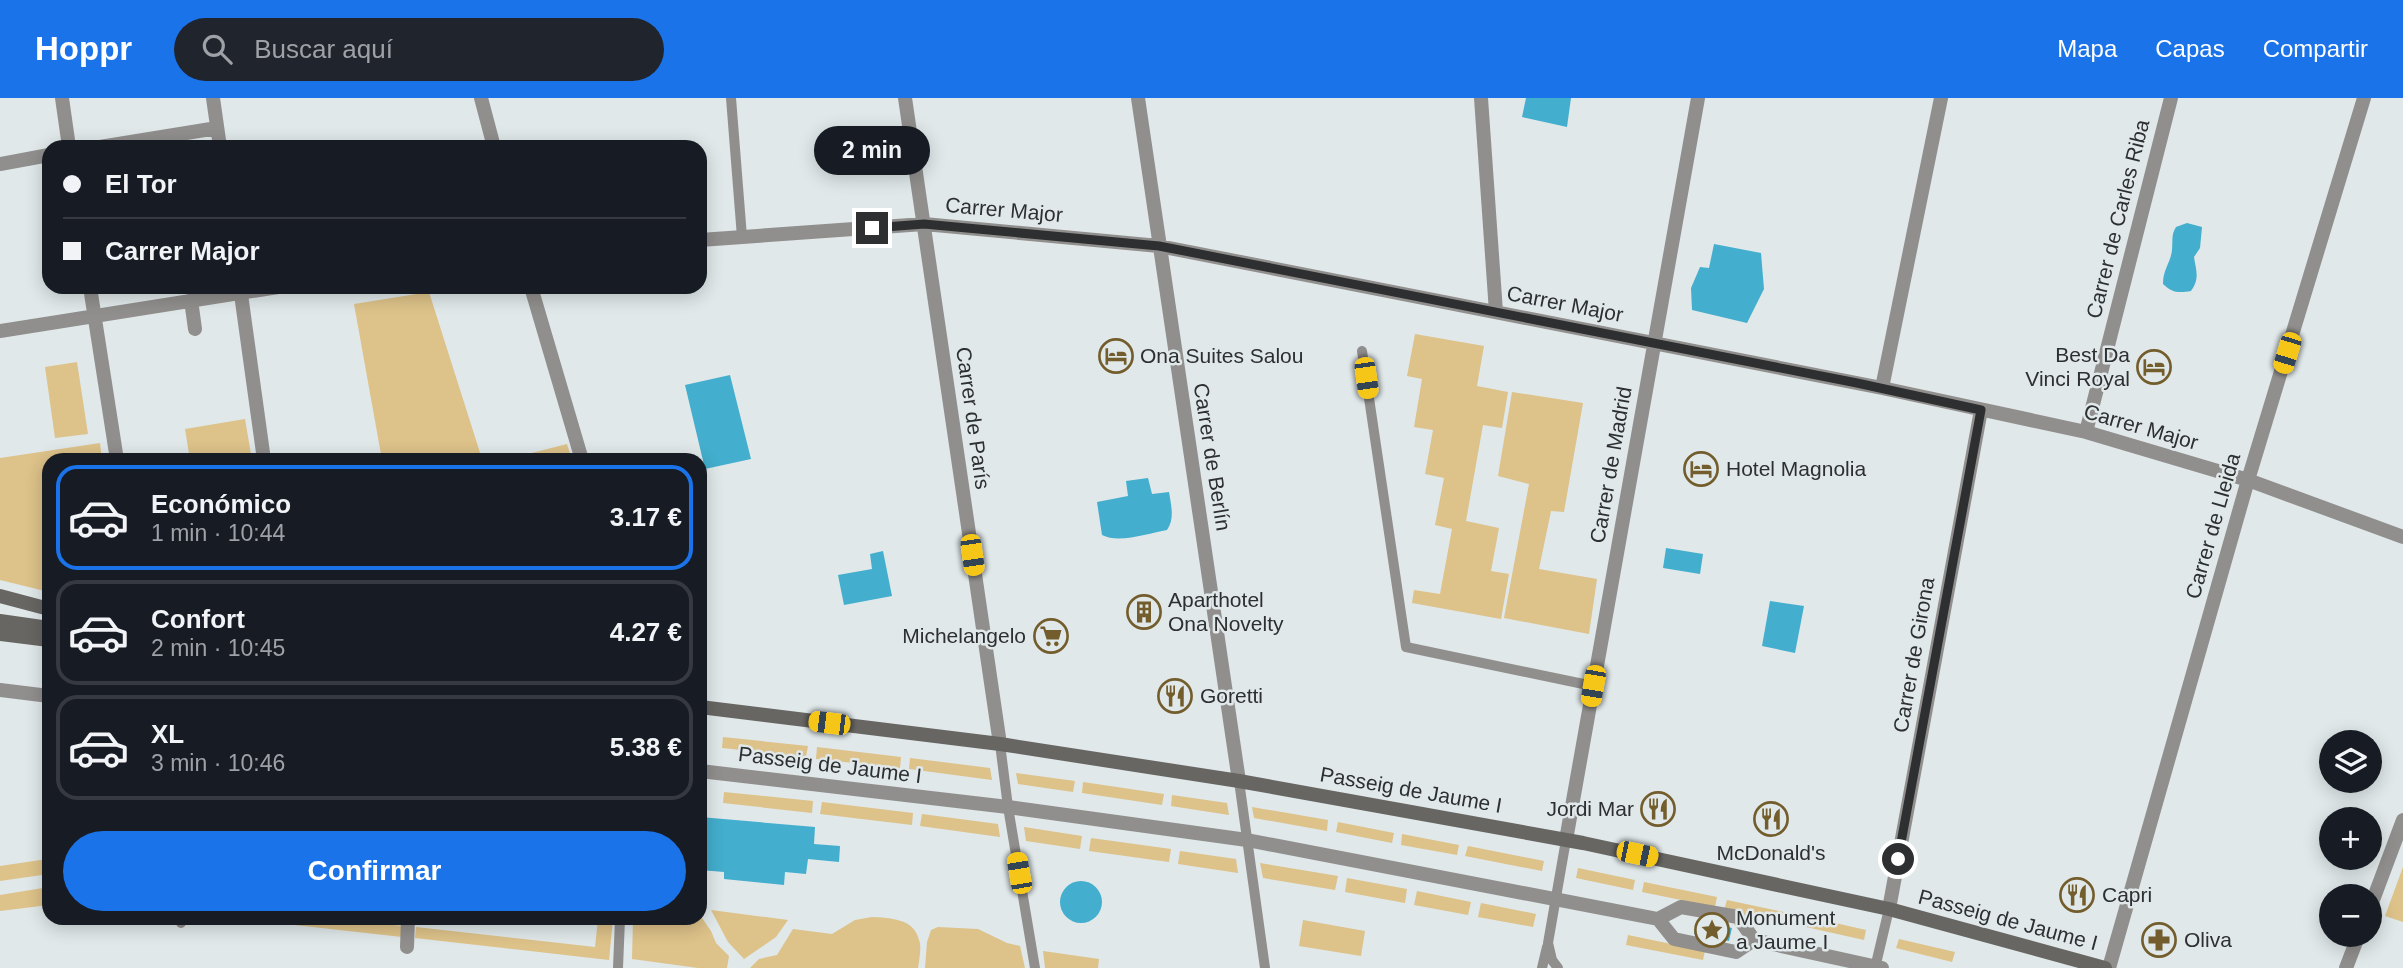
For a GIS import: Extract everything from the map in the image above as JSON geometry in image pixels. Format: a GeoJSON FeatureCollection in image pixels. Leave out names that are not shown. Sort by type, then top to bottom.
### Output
{"type":"FeatureCollection","features":[{"type":"Feature","properties":{"kind":"street"},"geometry":{"type":"LineString","coordinates":[[62,98],[68,140]]}},
{"type":"Feature","properties":{"kind":"street"},"geometry":{"type":"LineString","coordinates":[[213,98],[219,140]]}},
{"type":"Feature","properties":{"kind":"street"},"geometry":{"type":"LineString","coordinates":[[481,98],[492,140]]}},
{"type":"Feature","properties":{"kind":"street","name":"Carrer de París"},"geometry":{"type":"LineString","coordinates":[[905,98],[1000,744]]}},
{"type":"Feature","properties":{"kind":"street","name":"Carrer de Berlín"},"geometry":{"type":"LineString","coordinates":[[1138,98],[1239,781]]}},
{"type":"Feature","properties":{"kind":"street"},"geometry":{"type":"LineString","coordinates":[[1481,98],[1496,312]]}},
{"type":"Feature","properties":{"kind":"street","name":"Carrer de Madrid"},"geometry":{"type":"LineString","coordinates":[[1566,840],[1699,98]]}},
{"type":"Feature","properties":{"kind":"street"},"geometry":{"type":"LineString","coordinates":[[1882,388],[1941,98]]}},
{"type":"Feature","properties":{"kind":"street","name":"Carrer de Carles Riba"},"geometry":{"type":"LineString","coordinates":[[2086,432],[2171,98]]}},
{"type":"Feature","properties":{"kind":"street","name":"Carrer de Lleida"},"geometry":{"type":"LineString","coordinates":[[2107,968],[2248,481],[2364,98]]}},
{"type":"Feature","properties":{"kind":"street"},"geometry":{"type":"LineString","coordinates":[[143,140],[217,128]]}},
{"type":"Feature","properties":{"kind":"street"},"geometry":{"type":"LineString","coordinates":[[0,164],[42,156]]}},
{"type":"Feature","properties":{"kind":"street","name":"Carrer Major"},"geometry":{"type":"LineString","coordinates":[[707,240],[924,224],[1159,246],[1882,388],[2086,432],[2248,481],[2403,537]]}},
{"type":"Feature","properties":{"kind":"street"},"geometry":{"type":"LineString","coordinates":[[91,294],[116,453]]}},
{"type":"Feature","properties":{"kind":"street"},"geometry":{"type":"LineString","coordinates":[[0,331],[220,294]]}},
{"type":"Feature","properties":{"kind":"street"},"geometry":{"type":"LineString","coordinates":[[241,294],[263,453]]}},
{"type":"Feature","properties":{"kind":"street"},"geometry":{"type":"LineString","coordinates":[[533,294],[580,453]]}},
{"type":"Feature","properties":{"kind":"street"},"geometry":{"type":"LineString","coordinates":[[191,300],[195,329]]}},
{"type":"Feature","properties":{"kind":"street","name":"Carrer de Girona"},"geometry":{"type":"LineString","coordinates":[[1889,909],[1981,410]]}},
{"type":"Feature","properties":{"kind":"street"},"geometry":{"type":"LineString","coordinates":[[0,596],[42,607]]}},
{"type":"Feature","properties":{"kind":"street"},"geometry":{"type":"LineString","coordinates":[[0,606],[42,615]]}},
{"type":"Feature","properties":{"kind":"street"},"geometry":{"type":"LineString","coordinates":[[0,621],[42,627]]}},
{"type":"Feature","properties":{"kind":"street"},"geometry":{"type":"LineString","coordinates":[[0,634],[42,639]]}},
{"type":"Feature","properties":{"kind":"street"},"geometry":{"type":"LineString","coordinates":[[0,690],[42,695]]}},
{"type":"Feature","properties":{"kind":"street","name":"Passeig de Jaume I"},"geometry":{"type":"LineString","coordinates":[[707,709],[1000,744],[1239,781],[1566,840],[1889,909],[2107,968]]}},
{"type":"Feature","properties":{"kind":"street","name":"Passeig de Jaume I"},"geometry":{"type":"LineString","coordinates":[[707,772],[1007,807],[1247,840],[1658,919],[1681,907],[1738,917],[1754,940],[1878,967]]}},
{"type":"Feature","properties":{"kind":"street"},"geometry":{"type":"LineString","coordinates":[[2379,884],[2403,820]]}},
{"type":"Feature","properties":{"kind":"street","name":"Passeig de Jaume I"},"geometry":{"type":"LineString","coordinates":[[1658,919],[1674,939],[1736,952],[1754,940]]}},
{"type":"Feature","properties":{"kind":"street"},"geometry":{"type":"LineString","coordinates":[[407,947],[408,925]]}},
{"type":"Feature","properties":{"kind":"street"},"geometry":{"type":"LineString","coordinates":[[2346,968],[2354,947]]}},
{"type":"Feature","properties":{"kind":"lane"},"geometry":{"type":"LineString","coordinates":[[732,98],[742,237]]}},
{"type":"Feature","properties":{"kind":"lane"},"geometry":{"type":"LineString","coordinates":[[1362,351],[1406,648],[1593,686]]}},
{"type":"Feature","properties":{"kind":"lane"},"geometry":{"type":"LineString","coordinates":[[1000,744],[1007,807],[1035,968]]}},
{"type":"Feature","properties":{"kind":"lane"},"geometry":{"type":"LineString","coordinates":[[1239,781],[1265,968]]}},
{"type":"Feature","properties":{"kind":"lane"},"geometry":{"type":"LineString","coordinates":[[1542,968],[1566,840]]}},
{"type":"Feature","properties":{"kind":"lane"},"geometry":{"type":"LineString","coordinates":[[1878,967],[1889,909]]}},
{"type":"Feature","properties":{"kind":"lane"},"geometry":{"type":"LineString","coordinates":[[618,968],[620,925]]}},
{"type":"Feature","properties":{"kind":"lane"},"geometry":{"type":"LineString","coordinates":[[1548,943],[1552,960],[1558,968]]}},
{"type":"Feature","properties":{"kind":"shaded area"},"geometry":{"type":"Polygon","coordinates":[[[430,294],[480,453],[381,453],[354,304],[430,294]]]}},
{"type":"Feature","properties":{"kind":"shaded area"},"geometry":{"type":"Polygon","coordinates":[[[1415,334],[1484,346],[1477,386],[1508,392],[1502,428],[1483,425],[1466,521],[1499,528],[1491,571],[1509,574],[1501,619],[1412,603],[1414,590],[1440,594],[1452,529],[1435,525],[1444,478],[1425,474],[1433,430],[1414,427],[1422,379],[1407,376],[1415,334]]]}},
{"type":"Feature","properties":{"kind":"shaded area"},"geometry":{"type":"Polygon","coordinates":[[[77,362],[88,434],[55,438],[45,367],[77,362]]]}},
{"type":"Feature","properties":{"kind":"shaded area"},"geometry":{"type":"Polygon","coordinates":[[[1512,392],[1583,403],[1564,512],[1551,511],[1539,569],[1597,579],[1589,634],[1504,618],[1529,484],[1498,476],[1512,392]]]}},
{"type":"Feature","properties":{"kind":"shaded area"},"geometry":{"type":"Polygon","coordinates":[[[245,419],[251,453],[189,453],[185,429],[245,419]]]}},
{"type":"Feature","properties":{"kind":"shaded area"},"geometry":{"type":"Polygon","coordinates":[[[100,443],[101,453],[42,453],[42,590],[0,580],[0,458],[100,443]]]}},
{"type":"Feature","properties":{"kind":"shaded area"},"geometry":{"type":"Polygon","coordinates":[[[567,444],[570,453],[532,453],[567,444]]]}},
{"type":"Feature","properties":{"kind":"shaded area"},"geometry":{"type":"Polygon","coordinates":[[[723,737],[808,746],[806,757],[722,748],[723,737]]]}},
{"type":"Feature","properties":{"kind":"shaded area"},"geometry":{"type":"Polygon","coordinates":[[[817,747],[901,757],[900,768],[816,759],[817,747]]]}},
{"type":"Feature","properties":{"kind":"shaded area"},"geometry":{"type":"Polygon","coordinates":[[[910,758],[990,768],[992,780],[909,769],[910,758]]]}},
{"type":"Feature","properties":{"kind":"shaded area"},"geometry":{"type":"Polygon","coordinates":[[[1016,773],[1075,781],[1073,792],[1018,784],[1016,773]]]}},
{"type":"Feature","properties":{"kind":"shaded area"},"geometry":{"type":"Polygon","coordinates":[[[1083,782],[1164,794],[1162,805],[1082,793],[1083,782]]]}},
{"type":"Feature","properties":{"kind":"shaded area"},"geometry":{"type":"Polygon","coordinates":[[[724,792],[813,801],[812,813],[723,803],[724,792]]]}},
{"type":"Feature","properties":{"kind":"shaded area"},"geometry":{"type":"Polygon","coordinates":[[[1172,795],[1227,803],[1229,815],[1171,806],[1172,795]]]}},
{"type":"Feature","properties":{"kind":"shaded area"},"geometry":{"type":"Polygon","coordinates":[[[822,802],[913,813],[912,825],[820,814],[822,802]]]}},
{"type":"Feature","properties":{"kind":"shaded area"},"geometry":{"type":"Polygon","coordinates":[[[1252,807],[1328,820],[1327,831],[1254,818],[1252,807]]]}},
{"type":"Feature","properties":{"kind":"shaded area"},"geometry":{"type":"Polygon","coordinates":[[[922,814],[998,824],[1000,837],[920,826],[922,814]]]}},
{"type":"Feature","properties":{"kind":"shaded area"},"geometry":{"type":"Polygon","coordinates":[[[1338,822],[1394,833],[1392,843],[1336,832],[1338,822]]]}},
{"type":"Feature","properties":{"kind":"shaded area"},"geometry":{"type":"Polygon","coordinates":[[[1024,827],[1082,836],[1080,849],[1026,841],[1024,827]]]}},
{"type":"Feature","properties":{"kind":"shaded area"},"geometry":{"type":"Polygon","coordinates":[[[1402,834],[1459,845],[1457,855],[1401,845],[1402,834]]]}},
{"type":"Feature","properties":{"kind":"shaded area"},"geometry":{"type":"Polygon","coordinates":[[[1091,838],[1171,849],[1169,862],[1089,851],[1091,838]]]}},
{"type":"Feature","properties":{"kind":"shaded area"},"geometry":{"type":"Polygon","coordinates":[[[1468,846],[1544,861],[1542,871],[1465,856],[1468,846]]]}},
{"type":"Feature","properties":{"kind":"shaded area"},"geometry":{"type":"Polygon","coordinates":[[[1180,851],[1236,859],[1238,873],[1178,864],[1180,851]]]}},
{"type":"Feature","properties":{"kind":"shaded area"},"geometry":{"type":"Polygon","coordinates":[[[42,860],[42,875],[0,881],[0,866],[42,860]]]}},
{"type":"Feature","properties":{"kind":"shaded area"},"geometry":{"type":"Polygon","coordinates":[[[1260,863],[1338,876],[1335,890],[1263,878],[1260,863]]]}},
{"type":"Feature","properties":{"kind":"shaded area"},"geometry":{"type":"Polygon","coordinates":[[[2403,867],[2403,922],[2385,916],[2403,867]]]}},
{"type":"Feature","properties":{"kind":"shaded area"},"geometry":{"type":"Polygon","coordinates":[[[1578,868],[1635,880],[1633,890],[1576,878],[1578,868]]]}},
{"type":"Feature","properties":{"kind":"shaded area"},"geometry":{"type":"Polygon","coordinates":[[[1347,878],[1407,889],[1405,903],[1345,892],[1347,878]]]}},
{"type":"Feature","properties":{"kind":"shaded area"},"geometry":{"type":"Polygon","coordinates":[[[1644,882],[1717,897],[1715,907],[1642,892],[1644,882]]]}},
{"type":"Feature","properties":{"kind":"shaded area"},"geometry":{"type":"Polygon","coordinates":[[[42,888],[42,906],[0,911],[0,895],[42,888]]]}},
{"type":"Feature","properties":{"kind":"shaded area"},"geometry":{"type":"Polygon","coordinates":[[[1417,891],[1471,902],[1468,915],[1414,905],[1417,891]]]}},
{"type":"Feature","properties":{"kind":"shaded area"},"geometry":{"type":"Polygon","coordinates":[[[1727,900],[1798,915],[1796,925],[1724,910],[1727,900]]]}},
{"type":"Feature","properties":{"kind":"shaded area"},"geometry":{"type":"Polygon","coordinates":[[[1481,903],[1536,914],[1533,927],[1478,917],[1481,903]]]}},
{"type":"Feature","properties":{"kind":"shaded area"},"geometry":{"type":"Polygon","coordinates":[[[711,910],[788,920],[776,937],[744,959],[728,942],[711,910]]]}},
{"type":"Feature","properties":{"kind":"shaded area"},"geometry":{"type":"Polygon","coordinates":[[[872,917],[900,921],[912,927],[920,943],[918,968],[750,968],[759,959],[777,955],[793,929],[832,934],[855,920],[872,917]]]}},
{"type":"Feature","properties":{"kind":"shaded area"},"geometry":{"type":"Polygon","coordinates":[[[1809,917],[1866,930],[1864,940],[1806,927],[1809,917]]]}},
{"type":"Feature","properties":{"kind":"shaded area"},"geometry":{"type":"Polygon","coordinates":[[[1303,920],[1365,931],[1361,956],[1299,946],[1303,920]]]}},
{"type":"Feature","properties":{"kind":"shaded area"},"geometry":{"type":"Polygon","coordinates":[[[294,925],[394,925],[403,926],[402,937],[294,925]]]}},
{"type":"Feature","properties":{"kind":"shaded area"},"geometry":{"type":"Polygon","coordinates":[[[597,925],[612,925],[609,960],[415,938],[416,927],[595,947],[597,925]]]}},
{"type":"Feature","properties":{"kind":"shaded area"},"geometry":{"type":"Polygon","coordinates":[[[633,925],[707,925],[716,943],[729,956],[727,968],[698,968],[632,959],[633,925]]]}},
{"type":"Feature","properties":{"kind":"shaded area"},"geometry":{"type":"Polygon","coordinates":[[[938,927],[978,929],[1020,946],[1025,968],[925,968],[927,942],[931,930],[938,927]]]}},
{"type":"Feature","properties":{"kind":"shaded area"},"geometry":{"type":"Polygon","coordinates":[[[1628,935],[1705,951],[1703,960],[1626,945],[1628,935]]]}},
{"type":"Feature","properties":{"kind":"shaded area"},"geometry":{"type":"Polygon","coordinates":[[[1899,939],[1955,952],[1952,962],[1896,948],[1899,939]]]}},
{"type":"Feature","properties":{"kind":"shaded area"},"geometry":{"type":"Polygon","coordinates":[[[1043,951],[1099,959],[1098,968],[1045,968],[1043,951]]]}},
{"type":"Feature","properties":{"kind":"water"},"geometry":{"type":"Polygon","coordinates":[[[1526,98],[1571,98],[1567,127],[1522,117],[1526,98]]]}},
{"type":"Feature","properties":{"kind":"water"},"geometry":{"type":"Polygon","coordinates":[[[2187,223],[2202,227],[2200,248],[2194,257],[2196,278],[2191,291],[2176,292],[2163,284],[2163,279],[2171,254],[2174,230],[2187,223]]]}},
{"type":"Feature","properties":{"kind":"water"},"geometry":{"type":"Polygon","coordinates":[[[1714,244],[1761,253],[1764,289],[1747,323],[1692,310],[1691,288],[1700,267],[1709,268],[1714,244]]]}},
{"type":"Feature","properties":{"kind":"water"},"geometry":{"type":"Polygon","coordinates":[[[730,375],[751,459],[707,469],[707,453],[701,453],[685,385],[730,375]]]}},
{"type":"Feature","properties":{"kind":"water"},"geometry":{"type":"Polygon","coordinates":[[[1148,478],[1152,494],[1169,492],[1172,517],[1167,530],[1125,538],[1102,535],[1097,502],[1128,496],[1126,481],[1148,478]]]}},
{"type":"Feature","properties":{"kind":"water"},"geometry":{"type":"Polygon","coordinates":[[[1666,548],[1703,554],[1700,574],[1663,568],[1666,548]]]}},
{"type":"Feature","properties":{"kind":"water"},"geometry":{"type":"Polygon","coordinates":[[[883,551],[892,596],[844,605],[838,575],[872,569],[870,554],[883,551]]]}},
{"type":"Feature","properties":{"kind":"water"},"geometry":{"type":"Polygon","coordinates":[[[1770,601],[1804,606],[1795,653],[1762,646],[1770,601]]]}},
{"type":"Feature","properties":{"kind":"water"},"geometry":{"type":"Polygon","coordinates":[[[707,818],[815,827],[814,844],[840,846],[839,862],[808,859],[806,874],[785,872],[784,885],[724,879],[724,872],[707,871],[707,818]]]}},
{"type":"Feature","properties":{"kind":"water"},"geometry":{"type":"Polygon","coordinates":[[[1081,881],[1096,887],[1102,902],[1096,917],[1081,923],[1066,917],[1060,902],[1066,887],[1081,881]]]}},
{"type":"Feature","properties":{"kind":"water"},"geometry":{"type":"Polygon","coordinates":[[[1697,920],[1732,928],[1729,941],[1694,934],[1697,920]]]}},
{"type":"Feature","properties":{"kind":"place","name":"Ona Suites Salou"},"geometry":{"type":"Point","coordinates":[1116,356]}},
{"type":"Feature","properties":{"kind":"place","name":"Best Da Vinci Royal"},"geometry":{"type":"Point","coordinates":[2154,367]}},
{"type":"Feature","properties":{"kind":"place","name":"Hotel Magnolia"},"geometry":{"type":"Point","coordinates":[1701,469]}},
{"type":"Feature","properties":{"kind":"place","name":"Aparthotel Ona Novelty"},"geometry":{"type":"Point","coordinates":[1144,612]}},
{"type":"Feature","properties":{"kind":"place","name":"Michelangelo"},"geometry":{"type":"Point","coordinates":[1051,636]}},
{"type":"Feature","properties":{"kind":"place","name":"Goretti"},"geometry":{"type":"Point","coordinates":[1175,696]}},
{"type":"Feature","properties":{"kind":"place","name":"Jordi Mar"},"geometry":{"type":"Point","coordinates":[1658,809]}},
{"type":"Feature","properties":{"kind":"place","name":"McDonald's"},"geometry":{"type":"Point","coordinates":[1771,819]}},
{"type":"Feature","properties":{"kind":"place","name":"Capri"},"geometry":{"type":"Point","coordinates":[2077,895]}},
{"type":"Feature","properties":{"kind":"place","name":"Monument a Jaume I"},"geometry":{"type":"Point","coordinates":[1712,930]}},
{"type":"Feature","properties":{"kind":"place","name":"Oliva"},"geometry":{"type":"Point","coordinates":[2159,940]}},
{"type":"Feature","properties":{"kind":"route"},"geometry":{"type":"LineString","coordinates":[[872,228],[924,224],[1159,246],[1857,383],[1981,410],[1898,859]]}}]}
